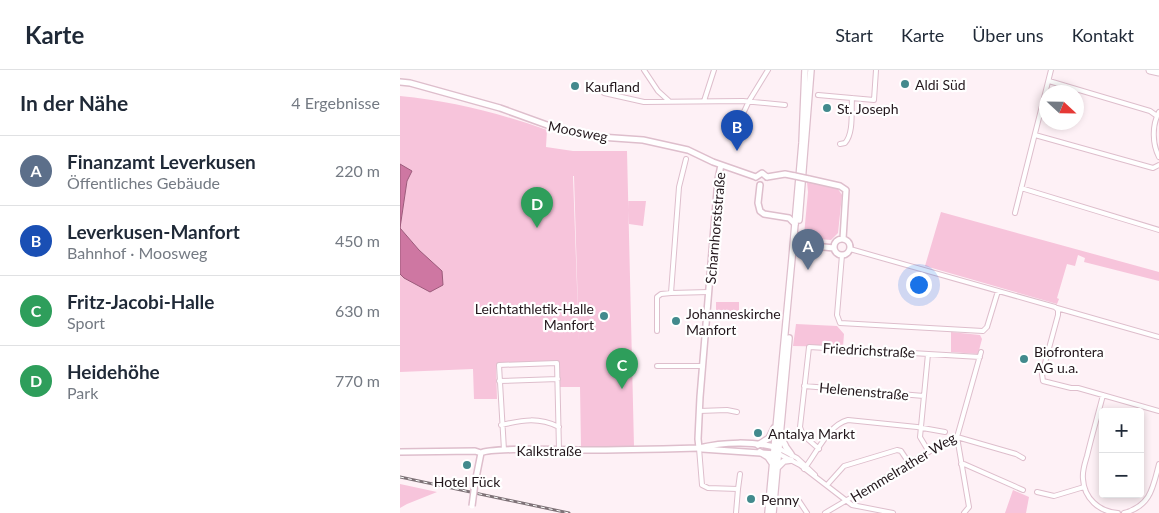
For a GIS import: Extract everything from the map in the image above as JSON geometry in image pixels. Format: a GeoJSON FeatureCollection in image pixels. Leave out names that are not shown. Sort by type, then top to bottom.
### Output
{"type":"FeatureCollection","features":[{"type":"Feature","properties":{"kind":"highway"},"geometry":{"type":"LineString","coordinates":[[1150,70],[1159,72]]}},
{"type":"Feature","properties":{"kind":"main road"},"geometry":{"type":"LineString","coordinates":[[777,451],[775,426],[802,143],[805,70]]}},
{"type":"Feature","properties":{"kind":"main road"},"geometry":{"type":"LineString","coordinates":[[768,513],[781,436],[811,70]]}},
{"type":"Feature","properties":{"kind":"main road"},"geometry":{"type":"LineString","coordinates":[[758,444],[769,438],[775,426]]}},
{"type":"Feature","properties":{"kind":"main road"},"geometry":{"type":"LineString","coordinates":[[775,465],[791,457],[781,436]]}},
{"type":"Feature","properties":{"kind":"main road"},"geometry":{"type":"LineString","coordinates":[[760,452],[775,465],[773,513]]}},
{"type":"Feature","properties":{"kind":"street"},"geometry":{"type":"LineString","coordinates":[[644,70],[658,91],[670,101]]}},
{"type":"Feature","properties":{"kind":"street"},"geometry":{"type":"LineString","coordinates":[[704,101],[714,70]]}},
{"type":"Feature","properties":{"kind":"street"},"geometry":{"type":"LineString","coordinates":[[734,133],[749,101],[768,70]]}},
{"type":"Feature","properties":{"kind":"street"},"geometry":{"type":"LineString","coordinates":[[818,95],[874,100],[876,70]]}},
{"type":"Feature","properties":{"kind":"street"},"geometry":{"type":"LineString","coordinates":[[1015,213],[1052,70]]}},
{"type":"Feature","properties":{"kind":"street"},"geometry":{"type":"LineString","coordinates":[[1048,81],[1158,114],[1153,136],[1159,157]]}},
{"type":"Feature","properties":{"kind":"street","name":"Moosweg"},"geometry":{"type":"LineString","coordinates":[[400,82],[410,83],[500,108],[565,131],[595,136],[652,141],[688,150],[756,177]]}},
{"type":"Feature","properties":{"kind":"street"},"geometry":{"type":"LineString","coordinates":[[604,93],[644,102],[749,101],[785,105]]}},
{"type":"Feature","properties":{"kind":"street"},"geometry":{"type":"LineString","coordinates":[[840,144],[845,144],[848,140],[852,98]]}},
{"type":"Feature","properties":{"kind":"street"},"geometry":{"type":"LineString","coordinates":[[1035,135],[1158,168]]}},
{"type":"Feature","properties":{"kind":"street"},"geometry":{"type":"LineString","coordinates":[[656,331],[657,297],[661,294],[671,293],[678,187],[687,159]]}},
{"type":"Feature","properties":{"kind":"street","name":"Scharnhorststraße"},"geometry":{"type":"LineString","coordinates":[[699,448],[703,366],[718,179],[721,164]]}},
{"type":"Feature","properties":{"kind":"street"},"geometry":{"type":"LineString","coordinates":[[760,185],[756,182],[756,177],[762,173],[767,177],[785,174],[840,186],[846,190],[843,239]]}},
{"type":"Feature","properties":{"kind":"street"},"geometry":{"type":"LineString","coordinates":[[760,185],[766,183],[767,177]]}},
{"type":"Feature","properties":{"kind":"street"},"geometry":{"type":"LineString","coordinates":[[760,185],[758,203],[760,211],[764,214],[790,218],[795,224]]}},
{"type":"Feature","properties":{"kind":"street"},"geometry":{"type":"LineString","coordinates":[[1021,188],[1159,230]]}},
{"type":"Feature","properties":{"kind":"street"},"geometry":{"type":"LineString","coordinates":[[790,218],[796,211]]}},
{"type":"Feature","properties":{"kind":"street"},"geometry":{"type":"LineString","coordinates":[[798,236],[804,242],[835,246]]}},
{"type":"Feature","properties":{"kind":"street"},"geometry":{"type":"LineString","coordinates":[[843,239],[849,243],[850,249],[848,253],[842,255],[836,252],[835,246],[838,240],[843,239]]}},
{"type":"Feature","properties":{"kind":"street"},"geometry":{"type":"LineString","coordinates":[[797,250],[800,246],[804,245],[835,246]]}},
{"type":"Feature","properties":{"kind":"street"},"geometry":{"type":"LineString","coordinates":[[850,249],[1159,337]]}},
{"type":"Feature","properties":{"kind":"street"},"geometry":{"type":"LineString","coordinates":[[842,255],[836,315],[840,322],[983,331],[987,327],[998,291]]}},
{"type":"Feature","properties":{"kind":"street","name":"Scharnhorststraße"},"geometry":{"type":"LineString","coordinates":[[671,293],[709,292]]}},
{"type":"Feature","properties":{"kind":"street"},"geometry":{"type":"LineString","coordinates":[[1057,309],[1058,315],[1042,379],[1046,382],[1104,395],[1159,411]]}},
{"type":"Feature","properties":{"kind":"street","name":"Friedrichstraße"},"geometry":{"type":"LineString","coordinates":[[819,449],[805,438],[801,431],[809,347],[980,357]]}},
{"type":"Feature","properties":{"kind":"street","name":"Hemmelrather Weg"},"geometry":{"type":"LineString","coordinates":[[825,513],[952,438],[958,438],[981,352]]}},
{"type":"Feature","properties":{"kind":"street"},"geometry":{"type":"LineString","coordinates":[[928,354],[920,437],[929,452]]}},
{"type":"Feature","properties":{"kind":"street"},"geometry":{"type":"LineString","coordinates":[[504,450],[501,425],[499,365],[558,363],[560,450]]}},
{"type":"Feature","properties":{"kind":"street"},"geometry":{"type":"LineString","coordinates":[[657,366],[703,366]]}},
{"type":"Feature","properties":{"kind":"street"},"geometry":{"type":"LineString","coordinates":[[500,381],[558,379]]}},
{"type":"Feature","properties":{"kind":"street","name":"Helenenstraße"},"geometry":{"type":"LineString","coordinates":[[804,386],[924,396]]}},
{"type":"Feature","properties":{"kind":"street"},"geometry":{"type":"LineString","coordinates":[[1104,395],[1082,477],[1085,492],[1099,508],[1106,512],[1118,513]]}},
{"type":"Feature","properties":{"kind":"street"},"geometry":{"type":"LineString","coordinates":[[700,411],[727,410],[737,412]]}},
{"type":"Feature","properties":{"kind":"street"},"geometry":{"type":"LineString","coordinates":[[501,425],[533,420],[543,421],[559,428]]}},
{"type":"Feature","properties":{"kind":"street"},"geometry":{"type":"LineString","coordinates":[[806,467],[824,439],[840,422],[848,420],[945,432]]}},
{"type":"Feature","properties":{"kind":"street"},"geometry":{"type":"LineString","coordinates":[[970,513],[958,438],[1016,454],[1022,458]]}},
{"type":"Feature","properties":{"kind":"street","name":"Kalkstraße"},"geometry":{"type":"LineString","coordinates":[[400,452],[474,451],[481,453],[484,451],[504,450],[699,448],[732,444],[758,444],[777,451]]}},
{"type":"Feature","properties":{"kind":"street"},"geometry":{"type":"LineString","coordinates":[[699,448],[702,485],[708,488],[738,489]]}},
{"type":"Feature","properties":{"kind":"street","name":"Kalkstraße"},"geometry":{"type":"LineString","coordinates":[[699,448],[760,452],[777,451]]}},
{"type":"Feature","properties":{"kind":"street"},"geometry":{"type":"LineString","coordinates":[[827,485],[844,466],[897,450],[901,451],[909,463]]}},
{"type":"Feature","properties":{"kind":"street"},"geometry":{"type":"LineString","coordinates":[[777,451],[791,457],[806,467],[818,479],[852,505],[893,513]]}},
{"type":"Feature","properties":{"kind":"street"},"geometry":{"type":"LineString","coordinates":[[471,513],[481,453]]}},
{"type":"Feature","properties":{"kind":"street"},"geometry":{"type":"LineString","coordinates":[[961,464],[1023,490]]}},
{"type":"Feature","properties":{"kind":"street"},"geometry":{"type":"LineString","coordinates":[[1124,513],[1139,507],[1146,501],[1152,491],[1159,464]]}},
{"type":"Feature","properties":{"kind":"street"},"geometry":{"type":"LineString","coordinates":[[736,513],[740,474]]}},
{"type":"Feature","properties":{"kind":"street"},"geometry":{"type":"LineString","coordinates":[[1037,492],[1054,496],[1084,487]]}},
{"type":"Feature","properties":{"kind":"street"},"geometry":{"type":"LineString","coordinates":[[799,501],[807,513]]}},
{"type":"Feature","properties":{"kind":"street"},"geometry":{"type":"LineString","coordinates":[[964,513],[969,507]]}},
{"type":"Feature","properties":{"kind":"shaded area"},"geometry":{"type":"Polygon","coordinates":[[[400,96],[475,108],[547,130],[546,147],[573,151],[627,151],[634,446],[581,447],[580,387],[560,387],[558,362],[496,364],[497,399],[474,399],[473,369],[400,372],[400,274],[404,278],[419,250],[400,228],[407,181],[412,171],[400,164],[400,96]],[[573,176],[579,343],[574,176],[573,176]]]}},
{"type":"Feature","properties":{"kind":"shaded area"},"geometry":{"type":"Polygon","coordinates":[[[400,164],[412,171],[407,181],[400,228],[400,164]]]}},
{"type":"Feature","properties":{"kind":"shaded area"},"geometry":{"type":"Polygon","coordinates":[[[807,182],[838,189],[842,195],[838,233],[831,240],[805,238],[807,182]]]}},
{"type":"Feature","properties":{"kind":"shaded area"},"geometry":{"type":"Polygon","coordinates":[[[628,201],[646,201],[643,226],[629,224],[628,201]]]}},
{"type":"Feature","properties":{"kind":"shaded area"},"geometry":{"type":"Polygon","coordinates":[[[941,212],[1159,272],[1159,281],[1084,262],[1085,258],[1078,255],[1075,266],[1067,264],[1057,304],[925,266],[941,212]]]}},
{"type":"Feature","properties":{"kind":"shaded area"},"geometry":{"type":"Polygon","coordinates":[[[400,228],[419,250],[442,271],[443,285],[430,292],[400,274],[400,228]]]}},
{"type":"Feature","properties":{"kind":"shaded area"},"geometry":{"type":"Polygon","coordinates":[[[716,302],[739,302],[739,315],[716,315],[716,302]]]}},
{"type":"Feature","properties":{"kind":"shaded area"},"geometry":{"type":"Polygon","coordinates":[[[796,324],[837,326],[844,334],[843,347],[793,346],[796,324]]]}},
{"type":"Feature","properties":{"kind":"shaded area"},"geometry":{"type":"Polygon","coordinates":[[[951,332],[980,335],[982,339],[978,354],[951,352],[951,332]]]}},
{"type":"Feature","properties":{"kind":"shaded area"},"geometry":{"type":"Polygon","coordinates":[[[400,484],[437,492],[400,508],[400,484]]]}},
{"type":"Feature","properties":{"kind":"shaded area"},"geometry":{"type":"Polygon","coordinates":[[[1013,490],[1029,497],[1026,513],[1005,513],[1013,490]]]}},
{"type":"Feature","properties":{"kind":"railway"},"geometry":{"type":"LineString","coordinates":[[400,477],[569,513]]}},
{"type":"Feature","properties":{"kind":"place","name":"Aldi Süd"},"geometry":{"type":"Point","coordinates":[905,84]}},
{"type":"Feature","properties":{"kind":"place","name":"Kaufland"},"geometry":{"type":"Point","coordinates":[575,86]}},
{"type":"Feature","properties":{"kind":"place","name":"St. Joseph"},"geometry":{"type":"Point","coordinates":[827,108]}},
{"type":"Feature","properties":{"kind":"place","name":"Leverkusen-Manfort"},"geometry":{"type":"Point","coordinates":[737,151]}},
{"type":"Feature","properties":{"kind":"place","name":"Heidehöhe"},"geometry":{"type":"Point","coordinates":[537,228]}},
{"type":"Feature","properties":{"kind":"place","name":"Finanzamt Leverkusen"},"geometry":{"type":"Point","coordinates":[808,270]}},
{"type":"Feature","properties":{"kind":"place","name":"Leichtathletik-Halle Manfort"},"geometry":{"type":"Point","coordinates":[604,316]}},
{"type":"Feature","properties":{"kind":"place","name":"Johanneskirche Manfort"},"geometry":{"type":"Point","coordinates":[676,321]}},
{"type":"Feature","properties":{"kind":"place","name":"Biofrontera AG u.a."},"geometry":{"type":"Point","coordinates":[1024,359]}},
{"type":"Feature","properties":{"kind":"place","name":"Fritz-Jacobi-Halle"},"geometry":{"type":"Point","coordinates":[622,389]}},
{"type":"Feature","properties":{"kind":"place","name":"Antalya Markt"},"geometry":{"type":"Point","coordinates":[758,433]}},
{"type":"Feature","properties":{"kind":"place","name":"Hotel Fück"},"geometry":{"type":"Point","coordinates":[467,465]}},
{"type":"Feature","properties":{"kind":"place","name":"Penny"},"geometry":{"type":"Point","coordinates":[751,499]}}]}
